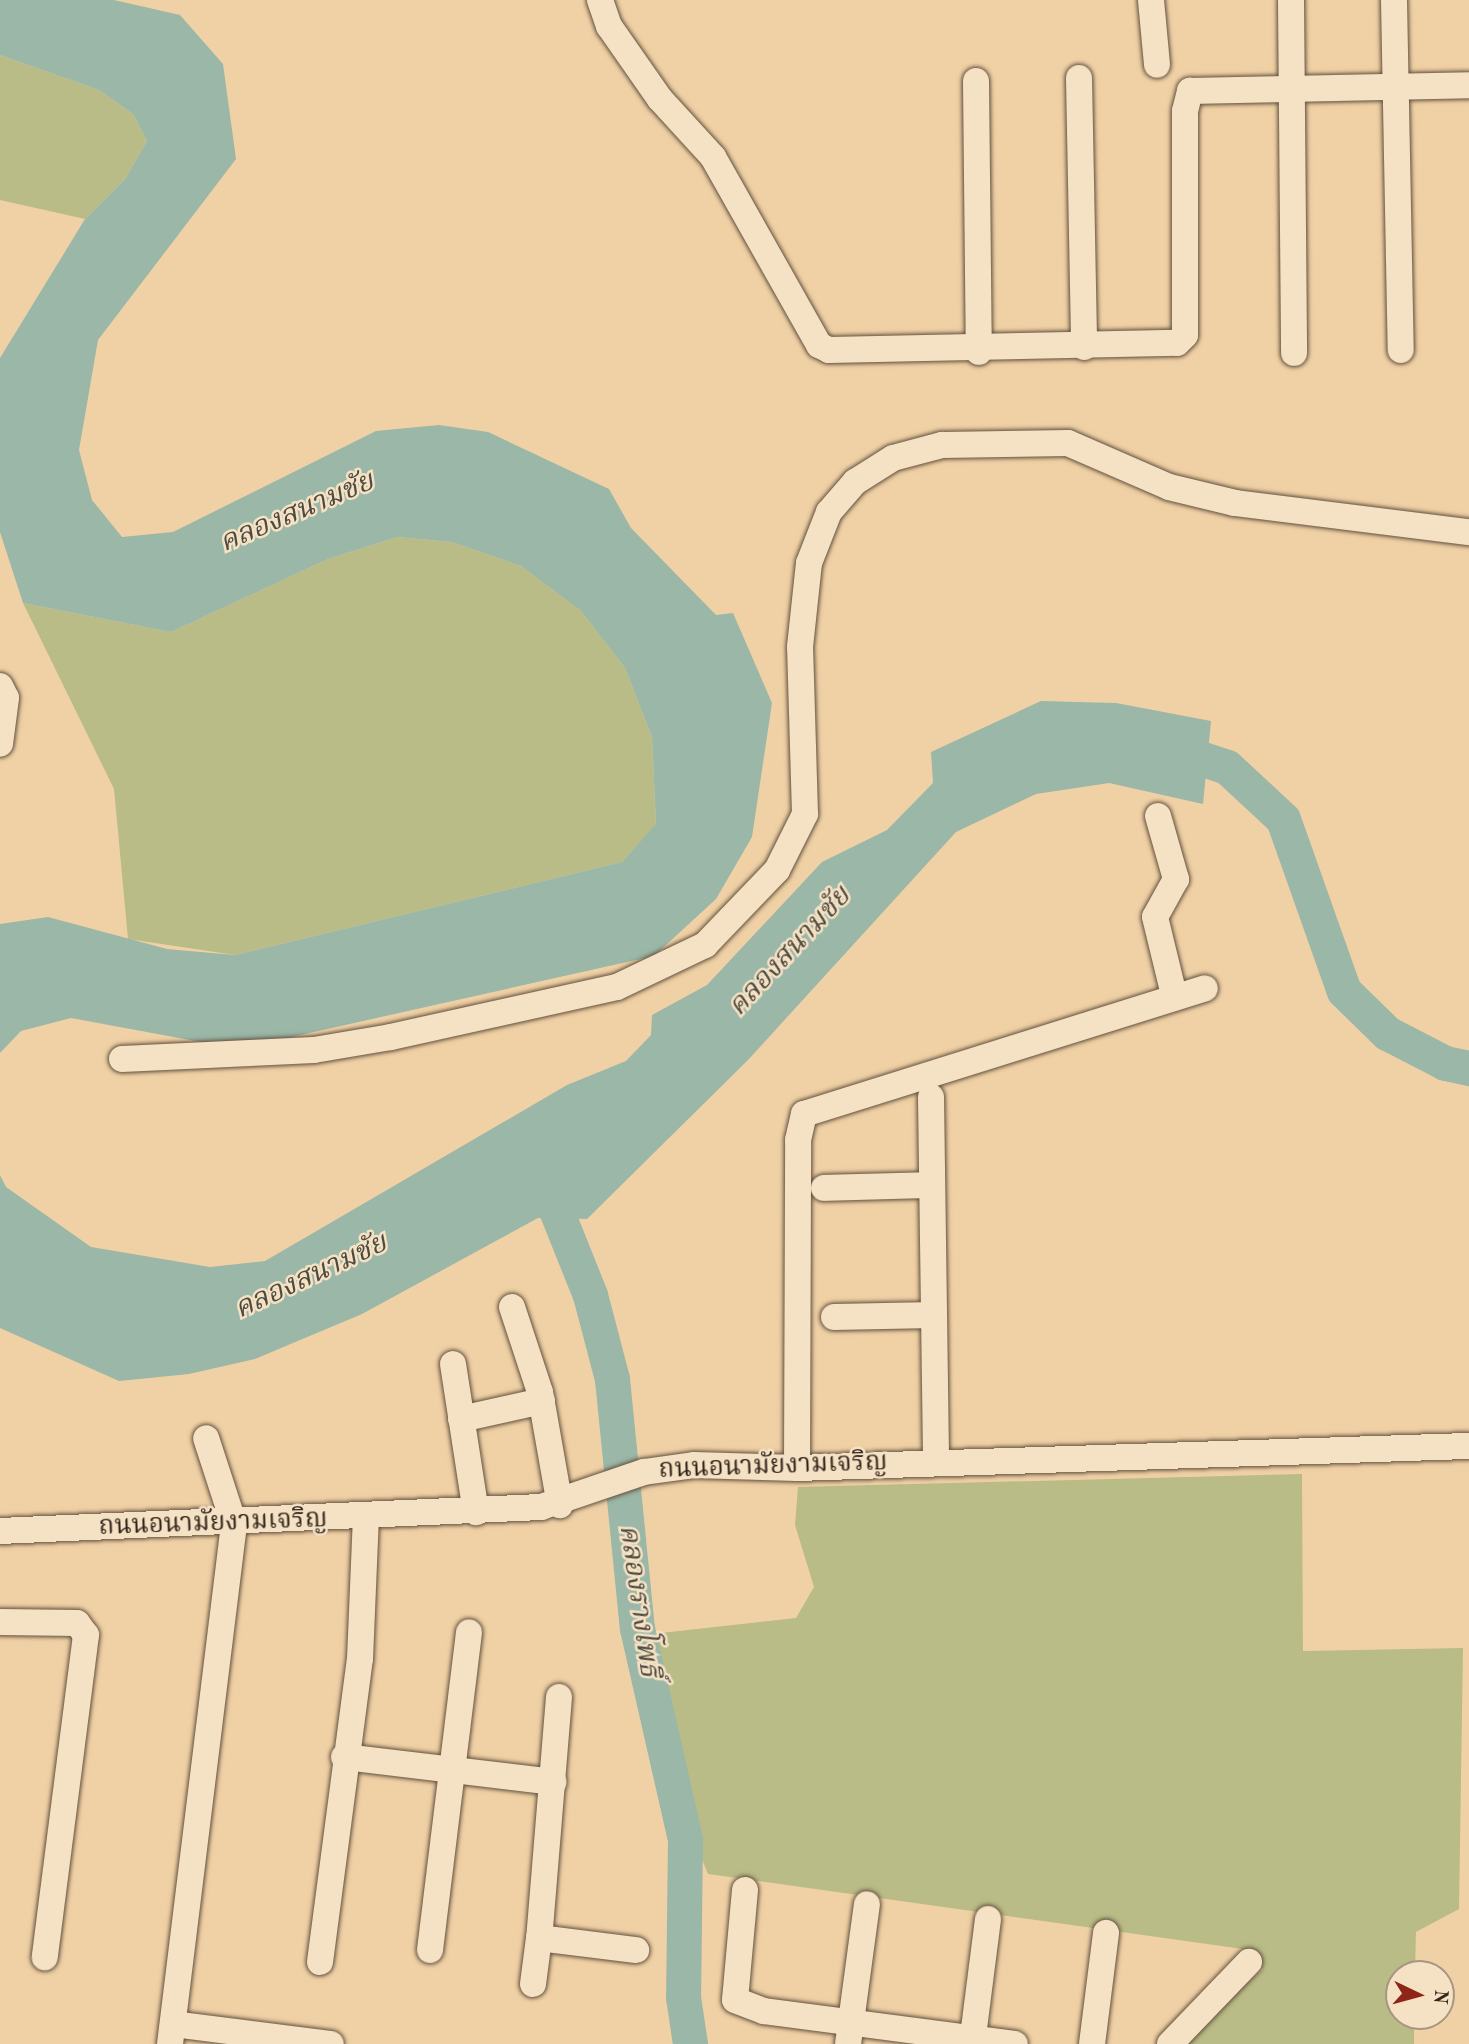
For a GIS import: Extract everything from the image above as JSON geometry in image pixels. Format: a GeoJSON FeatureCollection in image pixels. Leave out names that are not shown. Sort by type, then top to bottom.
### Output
{"type":"FeatureCollection","features":[{"type":"Feature","properties":{"kind":"street"},"geometry":{"type":"LineString","coordinates":[[600,0],[609,26],[660,99],[713,157],[822,347],[979,352],[1184,339],[1185,111],[1190,91],[1292,86],[1469,85]]}},
{"type":"Feature","properties":{"kind":"street"},"geometry":{"type":"LineString","coordinates":[[1151,0],[1157,65]]}},
{"type":"Feature","properties":{"kind":"street"},"geometry":{"type":"LineString","coordinates":[[1291,0],[1294,353]]}},
{"type":"Feature","properties":{"kind":"street"},"geometry":{"type":"LineString","coordinates":[[1394,0],[1401,350]]}},
{"type":"Feature","properties":{"kind":"street"},"geometry":{"type":"LineString","coordinates":[[1079,78],[1084,347]]}},
{"type":"Feature","properties":{"kind":"street"},"geometry":{"type":"LineString","coordinates":[[976,81],[979,352]]}},
{"type":"Feature","properties":{"kind":"street"},"geometry":{"type":"LineString","coordinates":[[122,1059],[314,1050],[391,1037],[617,988],[705,945],[777,870],[805,814],[800,647],[809,563],[829,512],[855,482],[893,458],[942,445],[1068,443],[1169,487],[1235,502],[1469,533]]}},
{"type":"Feature","properties":{"kind":"street"},"geometry":{"type":"LineString","coordinates":[[0,686],[6,698],[0,744]]}},
{"type":"Feature","properties":{"kind":"street"},"geometry":{"type":"LineString","coordinates":[[1157,816],[1176,879],[1155,917],[1174,996]]}},
{"type":"Feature","properties":{"kind":"street"},"geometry":{"type":"LineString","coordinates":[[797,1468],[798,1140],[804,1114],[1205,988]]}},
{"type":"Feature","properties":{"kind":"street"},"geometry":{"type":"LineString","coordinates":[[931,1097],[936,1459]]}},
{"type":"Feature","properties":{"kind":"street"},"geometry":{"type":"LineString","coordinates":[[824,1188],[932,1185]]}},
{"type":"Feature","properties":{"kind":"street"},"geometry":{"type":"LineString","coordinates":[[512,1307],[542,1401],[560,1505]]}},
{"type":"Feature","properties":{"kind":"street"},"geometry":{"type":"LineString","coordinates":[[834,1317],[934,1315]]}},
{"type":"Feature","properties":{"kind":"street"},"geometry":{"type":"LineString","coordinates":[[453,1364],[477,1512]]}},
{"type":"Feature","properties":{"kind":"street"},"geometry":{"type":"LineString","coordinates":[[461,1419],[542,1401]]}},
{"type":"Feature","properties":{"kind":"street"},"geometry":{"type":"LineString","coordinates":[[206,1438],[234,1524],[171,2034],[331,2044]]}},
{"type":"Feature","properties":{"kind":"street","name":"ถนนอนามัยงามเจริญ"},"geometry":{"type":"LineString","coordinates":[[0,1531],[366,1518],[560,1505],[643,1472],[706,1465],[797,1468],[936,1459],[1469,1446]]}},
{"type":"Feature","properties":{"kind":"street"},"geometry":{"type":"LineString","coordinates":[[320,1962],[369,1572],[366,1518]]}},
{"type":"Feature","properties":{"kind":"street"},"geometry":{"type":"LineString","coordinates":[[0,1622],[77,1623],[86,1635],[45,1957]]}},
{"type":"Feature","properties":{"kind":"street"},"geometry":{"type":"LineString","coordinates":[[430,1950],[469,1632]]}},
{"type":"Feature","properties":{"kind":"street"},"geometry":{"type":"LineString","coordinates":[[533,1984],[554,1782],[559,1697]]}},
{"type":"Feature","properties":{"kind":"street"},"geometry":{"type":"LineString","coordinates":[[344,1757],[452,1772],[554,1782]]}},
{"type":"Feature","properties":{"kind":"street"},"geometry":{"type":"LineString","coordinates":[[745,1890],[731,1990],[735,2000],[764,2011],[850,2032],[1014,2044]]}},
{"type":"Feature","properties":{"kind":"street"},"geometry":{"type":"LineString","coordinates":[[850,2032],[867,1904]]}},
{"type":"Feature","properties":{"kind":"street"},"geometry":{"type":"LineString","coordinates":[[973,2041],[988,1919]]}},
{"type":"Feature","properties":{"kind":"street"},"geometry":{"type":"LineString","coordinates":[[1092,2044],[1106,1933]]}},
{"type":"Feature","properties":{"kind":"street"},"geometry":{"type":"LineString","coordinates":[[539,1938],[636,1950]]}},
{"type":"Feature","properties":{"kind":"street"},"geometry":{"type":"LineString","coordinates":[[1170,2044],[1249,1962]]}},
{"type":"Feature","properties":{"kind":"green space"},"geometry":{"type":"Polygon","coordinates":[[[0,55],[99,90],[133,114],[147,141],[125,179],[85,219],[0,200],[0,55]]]}},
{"type":"Feature","properties":{"kind":"green space"},"geometry":{"type":"Polygon","coordinates":[[[397,537],[452,542],[521,566],[581,611],[625,668],[652,737],[656,825],[622,862],[235,955],[128,939],[114,789],[23,603],[171,632],[328,559],[397,537]]]}},
{"type":"Feature","properties":{"kind":"green space"},"geometry":{"type":"Polygon","coordinates":[[[1302,1474],[1303,1651],[1463,1648],[1459,1909],[1416,1932],[1415,1960],[1385,1960],[1385,2030],[1414,2030],[1414,2044],[1182,2044],[1263,1969],[1250,1950],[708,1874],[688,1825],[651,1658],[652,1634],[796,1618],[814,1587],[795,1525],[798,1487],[1302,1474]]]}},
{"type":"Feature","properties":{"kind":"water"},"geometry":{"type":"Polygon","coordinates":[[[0,0],[114,0],[180,15],[223,64],[236,159],[98,340],[79,450],[92,500],[122,537],[173,532],[376,431],[439,425],[488,432],[609,489],[631,528],[716,615],[733,613],[772,703],[752,837],[716,899],[654,956],[287,1038],[206,1043],[71,1018],[21,1031],[0,1053],[0,924],[48,917],[167,949],[235,955],[622,862],[656,824],[652,737],[625,668],[581,611],[521,566],[452,542],[397,537],[328,559],[171,632],[23,603],[0,532],[0,358],[85,219],[125,179],[147,141],[133,114],[99,90],[0,55],[0,0]]]}},
{"type":"Feature","properties":{"kind":"water"},"geometry":{"type":"Polygon","coordinates":[[[1041,701],[1116,703],[1211,721],[1203,804],[1109,783],[1036,794],[956,832],[748,1060],[587,1219],[538,1218],[362,1314],[255,1359],[189,1374],[119,1381],[0,1328],[0,1175],[6,1187],[91,1247],[210,1267],[265,1261],[567,1085],[626,1061],[651,1035],[652,1015],[707,985],[822,862],[887,830],[933,783],[931,752],[1041,701]]]}},
{"type":"Feature","properties":{"kind":"waterway","name":"คลองสนามชัย"},"geometry":{"type":"LineString","coordinates":[[1164,746],[1227,767],[1283,819],[1344,991],[1387,1033],[1445,1063],[1469,1068]]}},
{"type":"Feature","properties":{"kind":"waterway","name":"คลองรางโพธิ์"},"geometry":{"type":"LineString","coordinates":[[542,1175],[590,1295],[612,1379],[637,1628],[685,1839],[683,1997],[690,2044]]}}]}
